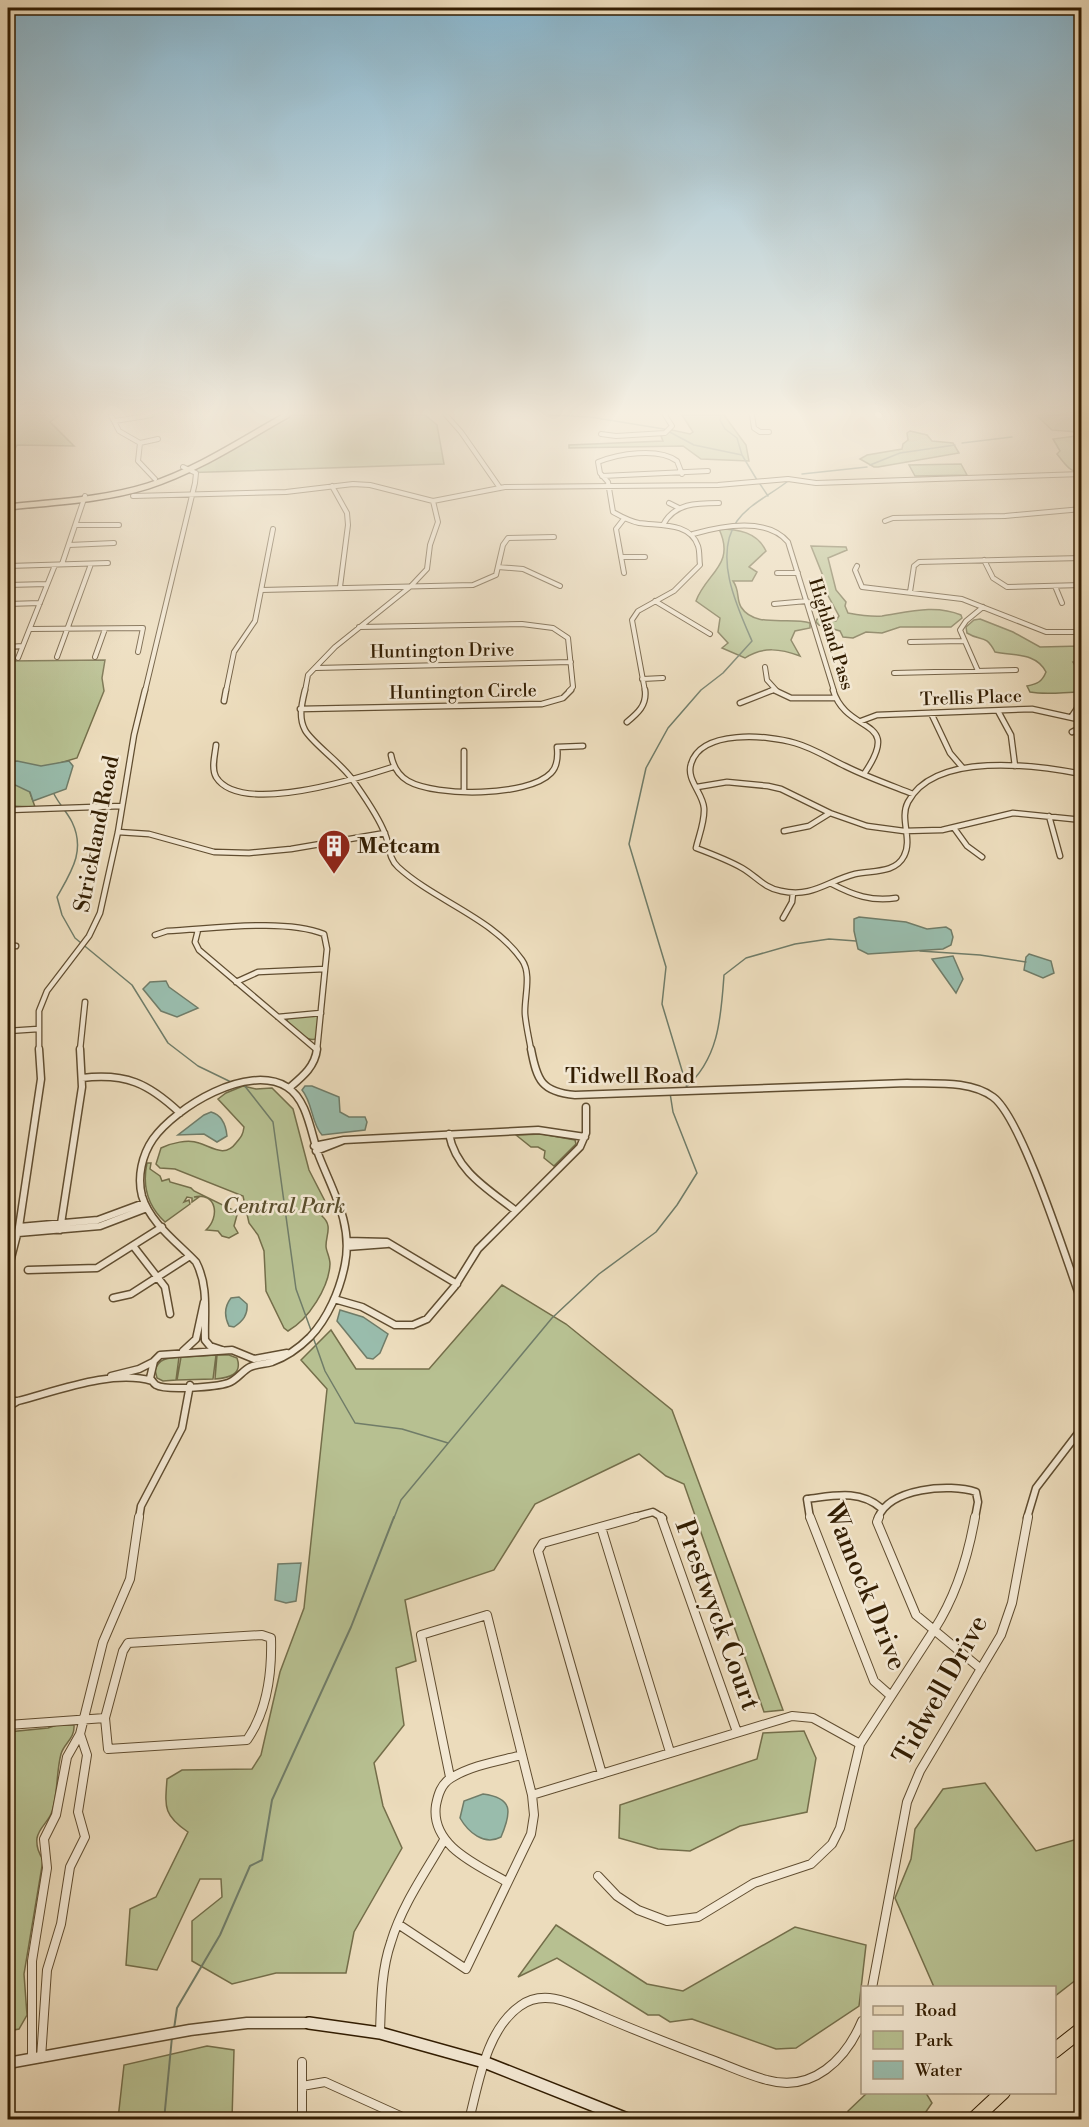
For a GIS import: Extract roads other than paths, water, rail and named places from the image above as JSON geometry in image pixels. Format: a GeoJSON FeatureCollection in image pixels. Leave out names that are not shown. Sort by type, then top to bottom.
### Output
{"type":"FeatureCollection","features":[{"type":"Feature","properties":{"kind":"highway"},"geometry":{"type":"LineString","coordinates":[[1056,2050],[1082,2030]]}},
{"type":"Feature","properties":{"kind":"highway"},"geometry":{"type":"LineString","coordinates":[[973,2120],[1001,2094]]}},
{"type":"Feature","properties":{"kind":"main road"},"geometry":{"type":"LineString","coordinates":[[309,2023],[380,2033],[484,2062],[630,2120]]}},
{"type":"Feature","properties":{"kind":"street"},"geometry":{"type":"LineString","coordinates":[[62,564],[79,514]]}},
{"type":"Feature","properties":{"kind":"street","name":"Strickland Road"},"geometry":{"type":"LineString","coordinates":[[8,1270],[19,1230],[41,1079],[39,1011],[47,991],[89,936],[98,920],[118,832],[138,715],[187,514]]}},
{"type":"Feature","properties":{"kind":"street"},"geometry":{"type":"LineString","coordinates":[[340,587],[348,525],[346,514]]}},
{"type":"Feature","properties":{"kind":"street"},"geometry":{"type":"LineString","coordinates":[[300,709],[308,675],[314,668],[358,627],[411,586],[427,569],[430,545],[438,522],[436,514]]}},
{"type":"Feature","properties":{"kind":"street"},"geometry":{"type":"LineString","coordinates":[[616,514],[623,520],[680,527],[693,534],[698,540],[700,565],[674,591],[638,611],[632,620],[646,698],[641,710],[627,722]]}},
{"type":"Feature","properties":{"kind":"street"},"geometry":{"type":"LineString","coordinates":[[663,525],[666,517],[670,514]]}},
{"type":"Feature","properties":{"kind":"street"},"geometry":{"type":"LineString","coordinates":[[885,521],[900,518],[1024,514]]}},
{"type":"Feature","properties":{"kind":"street"},"geometry":{"type":"LineString","coordinates":[[623,520],[616,529],[624,573]]}},
{"type":"Feature","properties":{"kind":"street"},"geometry":{"type":"LineString","coordinates":[[76,525],[119,525]]}},
{"type":"Feature","properties":{"kind":"street","name":"Highland Pass"},"geometry":{"type":"LineString","coordinates":[[693,534],[716,527],[727,527],[780,533],[788,542],[836,699],[843,711],[861,721],[878,736],[881,748],[878,756],[864,774]]}},
{"type":"Feature","properties":{"kind":"street"},"geometry":{"type":"LineString","coordinates":[[224,701],[234,652],[252,628],[273,529]]}},
{"type":"Feature","properties":{"kind":"street"},"geometry":{"type":"LineString","coordinates":[[261,590],[473,585],[496,575],[503,545],[508,538],[554,537]]}},
{"type":"Feature","properties":{"kind":"street"},"geometry":{"type":"LineString","coordinates":[[69,544],[114,543]]}},
{"type":"Feature","properties":{"kind":"street"},"geometry":{"type":"LineString","coordinates":[[621,557],[645,557]]}},
{"type":"Feature","properties":{"kind":"street"},"geometry":{"type":"LineString","coordinates":[[910,592],[914,566],[919,562],[1082,558]]}},
{"type":"Feature","properties":{"kind":"street"},"geometry":{"type":"LineString","coordinates":[[984,560],[993,578],[1007,587],[1082,585]]}},
{"type":"Feature","properties":{"kind":"street"},"geometry":{"type":"LineString","coordinates":[[8,566],[108,563]]}},
{"type":"Feature","properties":{"kind":"street"},"geometry":{"type":"LineString","coordinates":[[57,657],[91,564]]}},
{"type":"Feature","properties":{"kind":"street"},"geometry":{"type":"LineString","coordinates":[[18,658],[55,565]]}},
{"type":"Feature","properties":{"kind":"street"},"geometry":{"type":"LineString","coordinates":[[857,566],[855,570],[862,587],[962,599],[1046,632],[1082,632]]}},
{"type":"Feature","properties":{"kind":"street"},"geometry":{"type":"LineString","coordinates":[[498,567],[523,569],[560,586]]}},
{"type":"Feature","properties":{"kind":"street"},"geometry":{"type":"LineString","coordinates":[[777,573],[798,573]]}},
{"type":"Feature","properties":{"kind":"street"},"geometry":{"type":"LineString","coordinates":[[8,585],[47,584]]}},
{"type":"Feature","properties":{"kind":"street"},"geometry":{"type":"LineString","coordinates":[[1055,585],[1062,603]]}},
{"type":"Feature","properties":{"kind":"street"},"geometry":{"type":"LineString","coordinates":[[774,604],[807,601]]}},
{"type":"Feature","properties":{"kind":"street"},"geometry":{"type":"LineString","coordinates":[[655,602],[710,634]]}},
{"type":"Feature","properties":{"kind":"street"},"geometry":{"type":"LineString","coordinates":[[8,604],[40,603]]}},
{"type":"Feature","properties":{"kind":"street"},"geometry":{"type":"LineString","coordinates":[[978,671],[960,630],[983,607]]}},
{"type":"Feature","properties":{"kind":"street","name":"Huntington Circle"},"geometry":{"type":"LineString","coordinates":[[300,709],[554,702],[567,696],[573,687],[566,635],[554,628],[539,625],[358,627]]}},
{"type":"Feature","properties":{"kind":"street"},"geometry":{"type":"LineString","coordinates":[[30,629],[143,628],[138,652]]}},
{"type":"Feature","properties":{"kind":"street"},"geometry":{"type":"LineString","coordinates":[[95,657],[105,629]]}},
{"type":"Feature","properties":{"kind":"street"},"geometry":{"type":"LineString","coordinates":[[910,642],[964,641]]}},
{"type":"Feature","properties":{"kind":"street"},"geometry":{"type":"LineString","coordinates":[[8,647],[22,646]]}},
{"type":"Feature","properties":{"kind":"street","name":"Huntington Drive"},"geometry":{"type":"LineString","coordinates":[[314,668],[571,662]]}},
{"type":"Feature","properties":{"kind":"street"},"geometry":{"type":"LineString","coordinates":[[765,667],[765,680],[773,690],[787,697],[836,699]]}},
{"type":"Feature","properties":{"kind":"street"},"geometry":{"type":"LineString","coordinates":[[894,673],[1016,670]]}},
{"type":"Feature","properties":{"kind":"street"},"geometry":{"type":"LineString","coordinates":[[642,679],[663,678]]}},
{"type":"Feature","properties":{"kind":"street"},"geometry":{"type":"LineString","coordinates":[[740,703],[773,690]]}},
{"type":"Feature","properties":{"kind":"street"},"geometry":{"type":"LineString","coordinates":[[1072,716],[1078,707]]}},
{"type":"Feature","properties":{"kind":"street","name":"Tidwell Road"},"geometry":{"type":"LineString","coordinates":[[300,709],[301,723],[305,731],[340,763],[353,780],[385,832],[391,858],[397,866],[423,886],[468,913],[500,938],[523,961],[526,971],[525,1013],[532,1060],[540,1081],[549,1091],[574,1095],[614,1095],[907,1083],[957,1085],[988,1094],[1008,1113],[1014,1125],[1042,1192],[1082,1303]]}},
{"type":"Feature","properties":{"kind":"street","name":"Trellis Place"},"geometry":{"type":"LineString","coordinates":[[861,721],[876,715],[1032,710],[1072,716],[1082,720]]}},
{"type":"Feature","properties":{"kind":"street"},"geometry":{"type":"LineString","coordinates":[[998,711],[1011,735],[1015,766]]}},
{"type":"Feature","properties":{"kind":"street"},"geometry":{"type":"LineString","coordinates":[[931,713],[950,753],[962,767]]}},
{"type":"Feature","properties":{"kind":"street"},"geometry":{"type":"LineString","coordinates":[[1072,732],[1082,727]]}},
{"type":"Feature","properties":{"kind":"street"},"geometry":{"type":"LineString","coordinates":[[913,794],[796,743],[771,738],[732,737],[713,743],[699,752],[692,762],[690,774],[704,808],[696,848],[746,869],[768,886],[793,893],[810,892],[856,873],[881,871],[895,866],[904,858],[908,847],[903,814],[908,800],[934,778],[962,767],[1015,766],[1082,774]]}},
{"type":"Feature","properties":{"kind":"street"},"geometry":{"type":"LineString","coordinates":[[216,746],[215,775],[221,782],[235,789],[255,793],[278,793],[327,787],[393,767]]}},
{"type":"Feature","properties":{"kind":"street"},"geometry":{"type":"LineString","coordinates":[[391,755],[393,767],[409,782],[432,790],[464,790],[524,786],[550,774],[558,759],[557,747],[583,746]]}},
{"type":"Feature","properties":{"kind":"street"},"geometry":{"type":"LineString","coordinates":[[464,751],[464,790]]}},
{"type":"Feature","properties":{"kind":"street"},"geometry":{"type":"LineString","coordinates":[[697,788],[727,782],[768,786],[781,789],[830,813],[867,826],[904,831],[954,828],[1013,813],[1082,820]]}},
{"type":"Feature","properties":{"kind":"street"},"geometry":{"type":"LineString","coordinates":[[8,810],[122,806]]}},
{"type":"Feature","properties":{"kind":"street"},"geometry":{"type":"LineString","coordinates":[[784,831],[806,829],[818,824],[830,813]]}},
{"type":"Feature","properties":{"kind":"street"},"geometry":{"type":"LineString","coordinates":[[1049,816],[1060,856]]}},
{"type":"Feature","properties":{"kind":"street"},"geometry":{"type":"LineString","coordinates":[[954,828],[967,846],[982,856]]}},
{"type":"Feature","properties":{"kind":"street"},"geometry":{"type":"LineString","coordinates":[[118,832],[149,834],[213,852],[246,853],[291,849],[385,832]]}},
{"type":"Feature","properties":{"kind":"street"},"geometry":{"type":"LineString","coordinates":[[832,884],[849,894],[866,899],[896,898]]}},
{"type":"Feature","properties":{"kind":"street"},"geometry":{"type":"LineString","coordinates":[[783,918],[792,902],[793,893]]}},
{"type":"Feature","properties":{"kind":"street"},"geometry":{"type":"LineString","coordinates":[[155,935],[167,931],[294,927],[316,929],[324,934],[327,942],[316,1058],[306,1074],[289,1088]]}},
{"type":"Feature","properties":{"kind":"street"},"geometry":{"type":"LineString","coordinates":[[198,930],[195,940],[197,949],[317,1050]]}},
{"type":"Feature","properties":{"kind":"street"},"geometry":{"type":"LineString","coordinates":[[8,945],[16,946]]}},
{"type":"Feature","properties":{"kind":"street"},"geometry":{"type":"LineString","coordinates":[[236,982],[258,972],[325,969]]}},
{"type":"Feature","properties":{"kind":"street"},"geometry":{"type":"LineString","coordinates":[[61,1226],[82,1078],[79,1040],[85,1002]]}},
{"type":"Feature","properties":{"kind":"street"},"geometry":{"type":"LineString","coordinates":[[278,1017],[289,1014],[321,1013]]}},
{"type":"Feature","properties":{"kind":"street"},"geometry":{"type":"LineString","coordinates":[[8,1031],[38,1029]]}},
{"type":"Feature","properties":{"kind":"street"},"geometry":{"type":"LineString","coordinates":[[82,1078],[112,1075],[133,1079],[158,1092],[180,1113]]}},
{"type":"Feature","properties":{"kind":"street"},"geometry":{"type":"LineString","coordinates":[[108,1379],[120,1373],[143,1368],[165,1353],[232,1350],[257,1362],[276,1361],[314,1333],[334,1299],[344,1269],[347,1244],[340,1200],[315,1149],[301,1102],[289,1088],[280,1083],[265,1080],[234,1084],[180,1113],[158,1133],[147,1151],[140,1175],[146,1206],[201,1272],[206,1291],[205,1340],[210,1346],[222,1350]]}},
{"type":"Feature","properties":{"kind":"street"},"geometry":{"type":"LineString","coordinates":[[334,1299],[362,1307],[392,1324],[404,1326],[427,1319],[457,1284],[475,1252],[579,1149],[585,1137],[586,1107]]}},
{"type":"Feature","properties":{"kind":"street"},"geometry":{"type":"LineString","coordinates":[[315,1149],[344,1140],[449,1134],[543,1130],[585,1137]]}},
{"type":"Feature","properties":{"kind":"street"},"geometry":{"type":"LineString","coordinates":[[449,1134],[451,1150],[459,1163],[516,1211]]}},
{"type":"Feature","properties":{"kind":"street"},"geometry":{"type":"LineString","coordinates":[[19,1230],[104,1225],[146,1206]]}},
{"type":"Feature","properties":{"kind":"street"},"geometry":{"type":"LineString","coordinates":[[28,1270],[98,1268],[162,1227]]}},
{"type":"Feature","properties":{"kind":"street"},"geometry":{"type":"LineString","coordinates":[[347,1244],[382,1242],[392,1244],[457,1284]]}},
{"type":"Feature","properties":{"kind":"street"},"geometry":{"type":"LineString","coordinates":[[134,1247],[159,1277],[167,1291],[170,1314]]}},
{"type":"Feature","properties":{"kind":"street"},"geometry":{"type":"LineString","coordinates":[[113,1298],[126,1296],[190,1256]]}},
{"type":"Feature","properties":{"kind":"street"},"geometry":{"type":"LineString","coordinates":[[180,1352],[188,1348],[196,1339],[206,1291]]}},
{"type":"Feature","properties":{"kind":"street"},"geometry":{"type":"LineString","coordinates":[[240,1375],[244,1363],[241,1354]]}},
{"type":"Feature","properties":{"kind":"street"},"geometry":{"type":"LineString","coordinates":[[153,1382],[150,1375],[154,1362]]}},
{"type":"Feature","properties":{"kind":"street"},"geometry":{"type":"LineString","coordinates":[[8,1401],[18,1401],[108,1379],[141,1377],[165,1387],[228,1383],[257,1362]]}},
{"type":"Feature","properties":{"kind":"street"},"geometry":{"type":"LineString","coordinates":[[37,2059],[32,1961],[47,1868],[43,1842],[56,1815],[67,1757],[80,1734],[103,1642],[130,1579],[141,1506],[182,1428],[189,1385]]}},
{"type":"Feature","properties":{"kind":"street"},"geometry":{"type":"LineString","coordinates":[[8,1407],[18,1401]]}},
{"type":"Feature","properties":{"kind":"street","name":"Tidwell Drive"},"geometry":{"type":"LineString","coordinates":[[872,1986],[907,1802],[920,1771],[1001,1635],[1012,1603],[1025,1526],[1036,1488],[1082,1428]]}},
{"type":"Feature","properties":{"kind":"street"},"geometry":{"type":"LineString","coordinates":[[598,1876],[617,1896],[638,1910],[667,1921],[698,1917],[754,1883],[811,1864],[832,1844],[840,1828],[860,1744],[933,1631],[950,1605],[961,1574],[978,1502],[976,1492],[914,1492],[898,1496],[881,1508],[877,1521],[915,1615],[933,1631],[981,1669]]}},
{"type":"Feature","properties":{"kind":"street","name":"Wamock Drive"},"geometry":{"type":"LineString","coordinates":[[881,1508],[874,1499],[862,1494],[807,1499],[811,1522],[874,1681],[891,1696]]}},
{"type":"Feature","properties":{"kind":"street","name":"Prestwyck Court"},"geometry":{"type":"LineString","coordinates":[[602,1774],[538,1551],[543,1543],[653,1512],[663,1518],[737,1732]]}},
{"type":"Feature","properties":{"kind":"street"},"geometry":{"type":"LineString","coordinates":[[601,1527],[670,1752]]}},
{"type":"Feature","properties":{"kind":"street"},"geometry":{"type":"LineString","coordinates":[[398,1924],[466,1969],[531,1834],[534,1815],[532,1795],[487,1615],[421,1635],[450,1777]]}},
{"type":"Feature","properties":{"kind":"street"},"geometry":{"type":"LineString","coordinates":[[262,1635],[271,1638],[266,1690],[256,1727],[247,1740],[108,1749],[105,1718],[123,1651],[128,1642],[262,1635]]}},
{"type":"Feature","properties":{"kind":"street"},"geometry":{"type":"LineString","coordinates":[[532,1795],[782,1717],[802,1716],[822,1722],[860,1744]]}},
{"type":"Feature","properties":{"kind":"street"},"geometry":{"type":"LineString","coordinates":[[8,1725],[105,1718]]}},
{"type":"Feature","properties":{"kind":"street"},"geometry":{"type":"LineString","coordinates":[[37,2059],[47,1970],[61,1924],[70,1867],[85,1837],[78,1812],[87,1755],[80,1734]]}},
{"type":"Feature","properties":{"kind":"street"},"geometry":{"type":"LineString","coordinates":[[507,1882],[450,1847],[436,1825],[434,1812],[441,1788],[450,1777],[522,1755]]}},
{"type":"Feature","properties":{"kind":"street"},"geometry":{"type":"LineString","coordinates":[[380,2033],[387,1954],[398,1924],[444,1840]]}},
{"type":"Feature","properties":{"kind":"street"},"geometry":{"type":"LineString","coordinates":[[469,2120],[484,2062],[500,2027],[523,2002],[537,1998],[565,2001],[654,2038],[769,2081],[784,2083],[822,2073],[840,2059],[854,2043],[861,2024]]}},
{"type":"Feature","properties":{"kind":"street"},"geometry":{"type":"LineString","coordinates":[[8,2063],[141,2037],[201,2029],[247,2023],[309,2023]]}},
{"type":"Feature","properties":{"kind":"street"},"geometry":{"type":"LineString","coordinates":[[302,2062],[302,2120]]}},
{"type":"Feature","properties":{"kind":"street"},"geometry":{"type":"LineString","coordinates":[[302,2086],[325,2082],[409,2120]]}},
{"type":"Feature","properties":{"kind":"water"},"geometry":{"type":"Polygon","coordinates":[[[17,761],[41,766],[69,761],[73,766],[66,789],[33,801],[30,792],[15,785],[8,777],[8,762],[17,761]]]}},
{"type":"Feature","properties":{"kind":"water"},"geometry":{"type":"Polygon","coordinates":[[[859,917],[906,922],[927,929],[946,927],[951,930],[953,937],[951,945],[943,949],[868,954],[858,949],[854,919],[859,917]]]}},
{"type":"Feature","properties":{"kind":"water"},"geometry":{"type":"Polygon","coordinates":[[[1029,954],[1051,961],[1054,973],[1043,978],[1024,970],[1026,957],[1029,954]]]}},
{"type":"Feature","properties":{"kind":"water"},"geometry":{"type":"Polygon","coordinates":[[[953,956],[963,979],[956,993],[932,959],[953,956]]]}},
{"type":"Feature","properties":{"kind":"water"},"geometry":{"type":"Polygon","coordinates":[[[166,981],[169,987],[198,1008],[177,1017],[161,1011],[143,989],[150,982],[166,981]]]}},
{"type":"Feature","properties":{"kind":"water"},"geometry":{"type":"Polygon","coordinates":[[[305,1086],[312,1086],[339,1097],[340,1112],[349,1117],[365,1117],[367,1122],[365,1130],[322,1135],[302,1090],[305,1086]]]}},
{"type":"Feature","properties":{"kind":"water"},"geometry":{"type":"Polygon","coordinates":[[[211,1112],[223,1121],[227,1136],[217,1142],[204,1134],[178,1135],[204,1115],[211,1112]]]}},
{"type":"Feature","properties":{"kind":"water"},"geometry":{"type":"Polygon","coordinates":[[[239,1297],[247,1304],[246,1315],[234,1327],[229,1326],[226,1319],[227,1305],[231,1298],[239,1297]]]}},
{"type":"Feature","properties":{"kind":"water"},"geometry":{"type":"Polygon","coordinates":[[[340,1310],[363,1317],[388,1334],[380,1353],[373,1359],[367,1358],[337,1321],[340,1310]]]}},
{"type":"Feature","properties":{"kind":"water"},"geometry":{"type":"Polygon","coordinates":[[[301,1563],[296,1601],[286,1603],[275,1600],[278,1564],[301,1563]]]}},
{"type":"Feature","properties":{"kind":"water"},"geometry":{"type":"Polygon","coordinates":[[[483,1794],[500,1799],[507,1807],[507,1820],[501,1837],[483,1839],[472,1833],[460,1818],[464,1801],[483,1794]]]}},
{"type":"Feature","properties":{"kind":"waterway"},"geometry":{"type":"LineString","coordinates":[[687,1086],[662,1004],[666,967],[629,844],[646,768],[668,728],[701,690],[723,673],[752,641],[734,597],[727,565],[730,535],[743,514]]}},
{"type":"Feature","properties":{"kind":"waterway"},"geometry":{"type":"LineString","coordinates":[[54,794],[72,822],[78,842],[75,861],[57,897],[62,915],[75,938],[132,985],[168,1043],[198,1066],[231,1082]]}},
{"type":"Feature","properties":{"kind":"waterway"},"geometry":{"type":"LineString","coordinates":[[687,1086],[705,1064],[711,1051],[719,1022],[724,975],[746,958],[795,944],[829,939],[856,941]]}},
{"type":"Feature","properties":{"kind":"waterway"},"geometry":{"type":"LineString","coordinates":[[920,951],[980,955],[1026,962]]}},
{"type":"Feature","properties":{"kind":"waterway"},"geometry":{"type":"LineString","coordinates":[[244,1085],[273,1122],[296,1289],[312,1333]]}},
{"type":"Feature","properties":{"kind":"waterway"},"geometry":{"type":"LineString","coordinates":[[394,1518],[401,1500],[552,1318],[599,1274],[656,1232],[677,1205],[697,1173],[673,1112],[670,1093]]}},
{"type":"Feature","properties":{"kind":"waterway"},"geometry":{"type":"LineString","coordinates":[[313,1337],[325,1371],[355,1423],[402,1429],[448,1443]]}},
{"type":"Feature","properties":{"kind":"waterway"},"geometry":{"type":"LineString","coordinates":[[174,2029],[177,2008],[220,1935],[250,1866],[262,1860],[272,1800],[351,1627],[394,1517]]}},
{"type":"Feature","properties":{"kind":"waterway"},"geometry":{"type":"LineString","coordinates":[[164,2120],[172,2037]]}},
{"type":"Feature","properties":{"kind":"place","name":"Metcam"},"geometry":{"type":"Point","coordinates":[334,875]}},
{"type":"Feature","properties":{"kind":"park label","name":"Central Park"},"geometry":{"type":"Point","coordinates":[284,1206]}}]}
